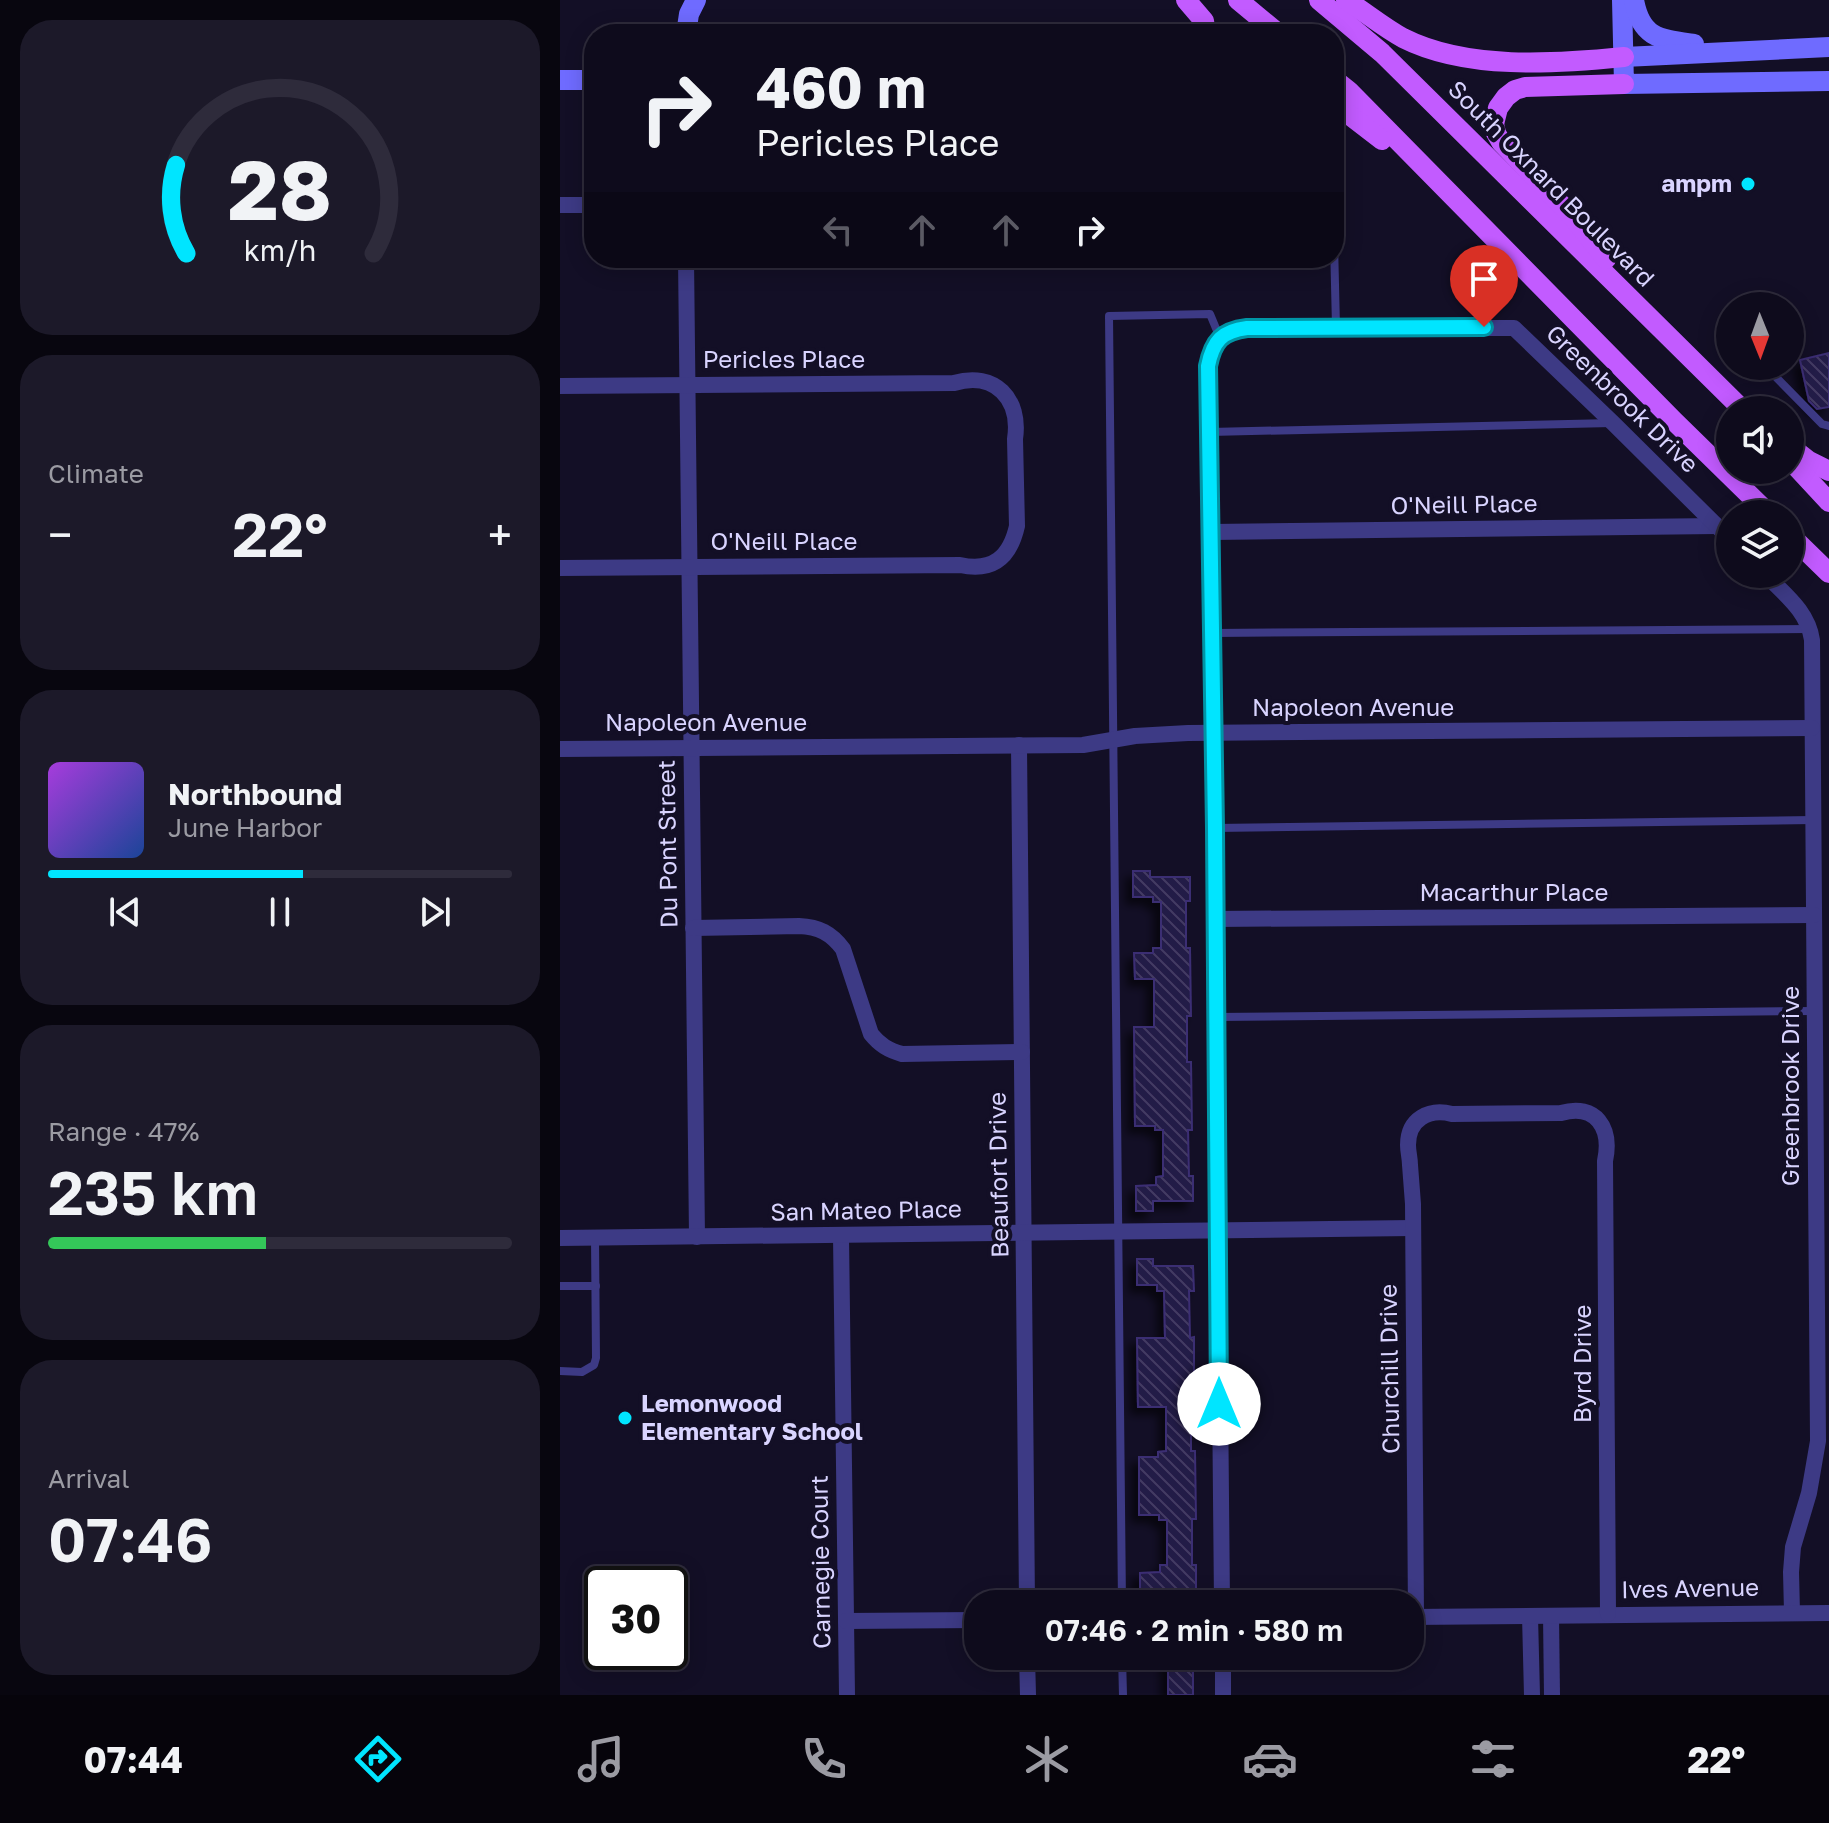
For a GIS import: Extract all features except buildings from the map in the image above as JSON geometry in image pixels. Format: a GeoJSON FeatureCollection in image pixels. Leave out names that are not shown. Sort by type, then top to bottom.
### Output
{"type":"FeatureCollection","features":[{"type":"Feature","properties":{"kind":"main road"},"geometry":{"type":"LineString","coordinates":[[688,24],[696,0]]}},
{"type":"Feature","properties":{"kind":"main road"},"geometry":{"type":"LineString","coordinates":[[1186,0],[1204,24]]}},
{"type":"Feature","properties":{"kind":"main road"},"geometry":{"type":"LineString","coordinates":[[1238,0],[1267,24]]}},
{"type":"Feature","properties":{"kind":"main road","name":"South Oxnard Boulevard"},"geometry":{"type":"LineString","coordinates":[[1319,0],[1382,53],[1729,396]]}},
{"type":"Feature","properties":{"kind":"main road"},"geometry":{"type":"LineString","coordinates":[[1346,0],[1402,37],[1437,51],[1472,59],[1547,61],[1829,47]]}},
{"type":"Feature","properties":{"kind":"main road"},"geometry":{"type":"LineString","coordinates":[[1622,0],[1624,84]]}},
{"type":"Feature","properties":{"kind":"main road"},"geometry":{"type":"LineString","coordinates":[[1634,0],[1637,17],[1645,29],[1658,37],[1699,45],[1765,50]]}},
{"type":"Feature","properties":{"kind":"main road"},"geometry":{"type":"LineString","coordinates":[[560,80],[584,80]]}},
{"type":"Feature","properties":{"kind":"main road"},"geometry":{"type":"LineString","coordinates":[[1657,325],[1572,216],[1501,142],[1494,124],[1505,98],[1525,87],[1829,81]]}},
{"type":"Feature","properties":{"kind":"main road"},"geometry":{"type":"LineString","coordinates":[[1344,87],[1755,500]]}},
{"type":"Feature","properties":{"kind":"main road"},"geometry":{"type":"LineString","coordinates":[[1344,112],[1455,198]]}},
{"type":"Feature","properties":{"kind":"main road"},"geometry":{"type":"LineString","coordinates":[[1804,457],[1829,471]]}},
{"type":"Feature","properties":{"kind":"main road"},"geometry":{"type":"LineString","coordinates":[[1804,475],[1829,502]]}},
{"type":"Feature","properties":{"kind":"main road"},"geometry":{"type":"LineString","coordinates":[[1804,549],[1829,573]]}},
{"type":"Feature","properties":{"kind":"street"},"geometry":{"type":"LineString","coordinates":[[560,205],[584,205]]}},
{"type":"Feature","properties":{"kind":"street","name":"Du Pont Street"},"geometry":{"type":"LineString","coordinates":[[686,268],[697,1237]]}},
{"type":"Feature","properties":{"kind":"street"},"geometry":{"type":"LineString","coordinates":[[1222,1590],[1208,366],[1211,351],[1220,338],[1238,329],[1336,327]]}},
{"type":"Feature","properties":{"kind":"street","name":"Greenbrook Drive"},"geometry":{"type":"LineString","coordinates":[[1336,327],[1514,328],[1716,525]]}},
{"type":"Feature","properties":{"kind":"street","name":"Pericles Place"},"geometry":{"type":"LineString","coordinates":[[560,386],[954,383],[974,380],[987,383],[1005,394],[1015,412],[1017,425],[1017,526],[1006,556]]}},
{"type":"Feature","properties":{"kind":"street","name":"O'Neill Place"},"geometry":{"type":"LineString","coordinates":[[1212,532],[1716,526]]}},
{"type":"Feature","properties":{"kind":"street","name":"O'Neill Place"},"geometry":{"type":"LineString","coordinates":[[560,568],[978,567],[1006,556]]}},
{"type":"Feature","properties":{"kind":"street"},"geometry":{"type":"LineString","coordinates":[[1779,588],[1799,608],[1810,629]]}},
{"type":"Feature","properties":{"kind":"street","name":"Greenbrook Drive"},"geometry":{"type":"LineString","coordinates":[[1792,1612],[1793,1547],[1809,1493],[1818,1441],[1810,629]]}},
{"type":"Feature","properties":{"kind":"street","name":"Napoleon Avenue"},"geometry":{"type":"LineString","coordinates":[[560,749],[1083,745],[1115,739],[1214,733],[1812,728]]}},
{"type":"Feature","properties":{"kind":"street","name":"Beaufort Drive"},"geometry":{"type":"LineString","coordinates":[[1019,745],[1027,1590]]}},
{"type":"Feature","properties":{"kind":"street","name":"Macarthur Place"},"geometry":{"type":"LineString","coordinates":[[1215,919],[1814,915]]}},
{"type":"Feature","properties":{"kind":"street"},"geometry":{"type":"LineString","coordinates":[[693,928],[799,926],[823,930],[843,949],[871,1034],[888,1050],[902,1054],[1022,1052]]}},
{"type":"Feature","properties":{"kind":"street","name":"Churchill Drive"},"geometry":{"type":"LineString","coordinates":[[1413,1590],[1413,1228],[1409,1135],[1422,1116],[1442,1111],[1452,1114],[1499,1114],[1576,1110],[1596,1117]]}},
{"type":"Feature","properties":{"kind":"street","name":"Byrd Drive"},"geometry":{"type":"LineString","coordinates":[[1596,1117],[1607,1140],[1608,1614]]}},
{"type":"Feature","properties":{"kind":"street","name":"San Mateo Place"},"geometry":{"type":"LineString","coordinates":[[560,1238],[1413,1228]]}},
{"type":"Feature","properties":{"kind":"street","name":"Carnegie Court"},"geometry":{"type":"LineString","coordinates":[[841,1236],[847,1695]]}},
{"type":"Feature","properties":{"kind":"street","name":"Ives Avenue"},"geometry":{"type":"LineString","coordinates":[[1424,1617],[1829,1613]]}},
{"type":"Feature","properties":{"kind":"street"},"geometry":{"type":"LineString","coordinates":[[1530,1616],[1532,1695]]}},
{"type":"Feature","properties":{"kind":"street"},"geometry":{"type":"LineString","coordinates":[[1551,1616],[1552,1695]]}},
{"type":"Feature","properties":{"kind":"street"},"geometry":{"type":"LineString","coordinates":[[846,1621],[964,1620]]}},
{"type":"Feature","properties":{"kind":"street"},"geometry":{"type":"LineString","coordinates":[[1027,1670],[1028,1695]]}},
{"type":"Feature","properties":{"kind":"street"},"geometry":{"type":"LineString","coordinates":[[1223,1670],[1223,1695]]}},
{"type":"Feature","properties":{"kind":"lane"},"geometry":{"type":"LineString","coordinates":[[1335,268],[1336,327]]}},
{"type":"Feature","properties":{"kind":"lane"},"geometry":{"type":"LineString","coordinates":[[1122,1590],[1109,316],[1210,314],[1220,338]]}},
{"type":"Feature","properties":{"kind":"lane"},"geometry":{"type":"LineString","coordinates":[[1779,380],[1822,424],[1829,426]]}},
{"type":"Feature","properties":{"kind":"lane"},"geometry":{"type":"LineString","coordinates":[[1209,432],[1613,423]]}},
{"type":"Feature","properties":{"kind":"lane"},"geometry":{"type":"LineString","coordinates":[[1213,633],[1810,629]]}},
{"type":"Feature","properties":{"kind":"lane"},"geometry":{"type":"LineString","coordinates":[[1215,828],[1813,820]]}},
{"type":"Feature","properties":{"kind":"lane"},"geometry":{"type":"LineString","coordinates":[[1216,1017],[1815,1011]]}},
{"type":"Feature","properties":{"kind":"lane"},"geometry":{"type":"LineString","coordinates":[[560,1371],[582,1372],[594,1365],[596,1358],[595,1238]]}},
{"type":"Feature","properties":{"kind":"lane"},"geometry":{"type":"LineString","coordinates":[[560,1286],[596,1286]]}},
{"type":"Feature","properties":{"kind":"lane"},"geometry":{"type":"LineString","coordinates":[[1122,1670],[1123,1695]]}},
{"type":"Feature","properties":{"kind":"place","name":"ampm"},"geometry":{"type":"Point","coordinates":[1748,184]}},
{"type":"Feature","properties":{"kind":"place","name":"Lemonwood Elementary School"},"geometry":{"type":"Point","coordinates":[625,1418]}},
{"type":"Feature","properties":{"kind":"route"},"geometry":{"type":"LineString","coordinates":[[1219,1404],[1208,366],[1211,351],[1224,335],[1247,328],[1484,327]]}}]}
